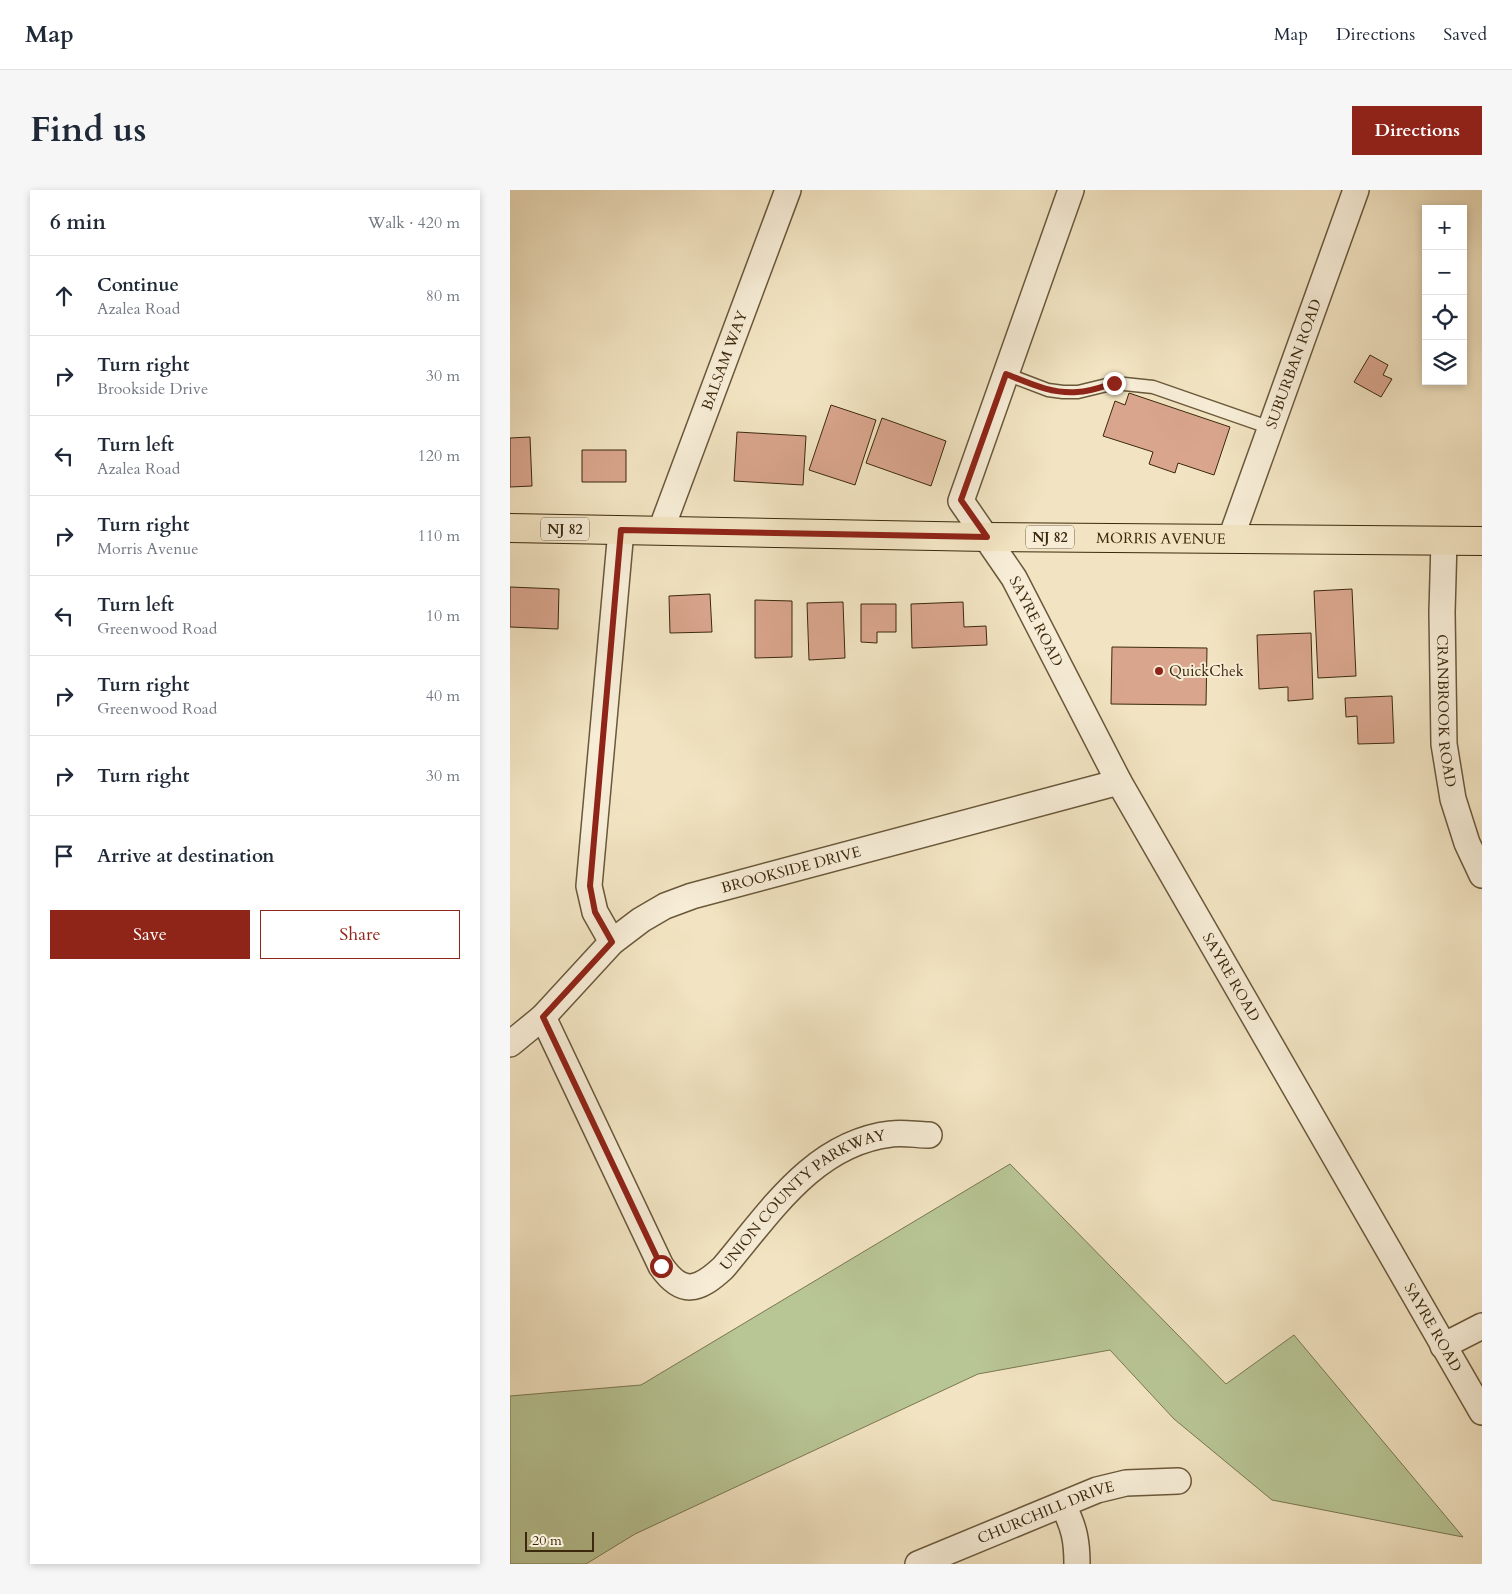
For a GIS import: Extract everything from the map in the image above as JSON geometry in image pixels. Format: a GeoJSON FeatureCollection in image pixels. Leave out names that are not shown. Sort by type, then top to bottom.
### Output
{"type":"FeatureCollection","features":[{"type":"Feature","properties":{"kind":"main road","name":"MORRIS AVENUE"},"geometry":{"type":"LineString","coordinates":[[510,528],[987,537],[1482,541]]}},
{"type":"Feature","properties":{"kind":"street","name":"BALSAM WAY"},"geometry":{"type":"LineString","coordinates":[[661,530],[788,190]]}},
{"type":"Feature","properties":{"kind":"street"},"geometry":{"type":"LineString","coordinates":[[1006,374],[1071,190]]}},
{"type":"Feature","properties":{"kind":"street","name":"SUBURBAN ROAD"},"geometry":{"type":"LineString","coordinates":[[1231,538],[1356,190]]}},
{"type":"Feature","properties":{"kind":"street","name":"SAYRE ROAD"},"geometry":{"type":"LineString","coordinates":[[1006,374],[961,500],[1014,578],[1118,782],[1482,1412]]}},
{"type":"Feature","properties":{"kind":"street"},"geometry":{"type":"LineString","coordinates":[[612,942],[595,912],[590,886],[621,530]]}},
{"type":"Feature","properties":{"kind":"street","name":"CRANBROOK ROAD"},"geometry":{"type":"LineString","coordinates":[[1444,540],[1442,612],[1444,744],[1454,799],[1467,843],[1482,875]]}},
{"type":"Feature","properties":{"kind":"street","name":"BROOKSIDE DRIVE"},"geometry":{"type":"LineString","coordinates":[[510,1044],[543,1017],[612,942],[641,920],[665,906],[692,896],[1118,782]]}},
{"type":"Feature","properties":{"kind":"street","name":"UNION COUNTY PARKWAY"},"geometry":{"type":"LineString","coordinates":[[543,1017],[661,1266],[669,1277],[677,1284],[685,1287],[706,1283],[718,1273],[791,1188],[810,1170],[836,1151],[866,1139],[892,1134],[929,1135]]}},
{"type":"Feature","properties":{"kind":"street"},"geometry":{"type":"LineString","coordinates":[[1443,1346],[1482,1326]]}},
{"type":"Feature","properties":{"kind":"street","name":"CHURCHILL DRIVE"},"geometry":{"type":"LineString","coordinates":[[918,1564],[1097,1490],[1126,1483],[1178,1481]]}},
{"type":"Feature","properties":{"kind":"street"},"geometry":{"type":"LineString","coordinates":[[1063,1505],[1073,1525],[1077,1548],[1077,1564]]}},
{"type":"Feature","properties":{"kind":"lane"},"geometry":{"type":"LineString","coordinates":[[1006,374],[1048,390],[1063,392],[1078,392],[1114,383],[1153,387],[1271,428]]}},
{"type":"Feature","properties":{"kind":"green space"},"geometry":{"type":"Polygon","coordinates":[[[1010,1164],[1226,1384],[1294,1335],[1463,1537],[1272,1500],[1174,1419],[1110,1350],[978,1374],[635,1534],[586,1564],[510,1564],[510,1396],[641,1385],[1010,1164]]]}},
{"type":"Feature","properties":{"kind":"building"},"geometry":{"type":"Polygon","coordinates":[[[1370,355],[1388,365],[1383,375],[1392,379],[1381,397],[1354,382],[1370,355]]]}},
{"type":"Feature","properties":{"kind":"building"},"geometry":{"type":"Polygon","coordinates":[[[1129,393],[1230,427],[1214,475],[1178,463],[1175,473],[1149,464],[1153,452],[1103,436],[1115,401],[1125,405],[1129,393]]]}},
{"type":"Feature","properties":{"kind":"building"},"geometry":{"type":"Polygon","coordinates":[[[831,405],[876,420],[855,485],[809,470],[831,405]]]}},
{"type":"Feature","properties":{"kind":"building"},"geometry":{"type":"Polygon","coordinates":[[[882,418],[946,441],[931,486],[866,463],[882,418]]]}},
{"type":"Feature","properties":{"kind":"building"},"geometry":{"type":"Polygon","coordinates":[[[737,432],[806,436],[803,485],[734,481],[737,432]]]}},
{"type":"Feature","properties":{"kind":"building"},"geometry":{"type":"Polygon","coordinates":[[[530,437],[532,486],[510,487],[510,438],[530,437]]]}},
{"type":"Feature","properties":{"kind":"building"},"geometry":{"type":"Polygon","coordinates":[[[582,450],[626,450],[626,482],[582,482],[582,450]]]}},
{"type":"Feature","properties":{"kind":"building"},"geometry":{"type":"Polygon","coordinates":[[[510,587],[559,589],[558,629],[510,627],[510,587]]]}},
{"type":"Feature","properties":{"kind":"building"},"geometry":{"type":"Polygon","coordinates":[[[1352,589],[1356,676],[1318,678],[1314,591],[1352,589]]]}},
{"type":"Feature","properties":{"kind":"building"},"geometry":{"type":"Polygon","coordinates":[[[710,594],[712,632],[670,633],[669,596],[710,594]]]}},
{"type":"Feature","properties":{"kind":"building"},"geometry":{"type":"Polygon","coordinates":[[[755,600],[792,601],[792,657],[755,658],[755,600]]]}},
{"type":"Feature","properties":{"kind":"building"},"geometry":{"type":"Polygon","coordinates":[[[843,602],[845,658],[809,660],[807,603],[843,602]]]}},
{"type":"Feature","properties":{"kind":"building"},"geometry":{"type":"Polygon","coordinates":[[[963,602],[964,627],[986,626],[987,645],[912,648],[911,604],[963,602]]]}},
{"type":"Feature","properties":{"kind":"building"},"geometry":{"type":"Polygon","coordinates":[[[861,604],[896,604],[896,632],[877,632],[877,643],[861,642],[861,604]]]}},
{"type":"Feature","properties":{"kind":"building"},"geometry":{"type":"Polygon","coordinates":[[[1311,633],[1313,699],[1288,701],[1288,687],[1259,689],[1257,635],[1311,633]]]}},
{"type":"Feature","properties":{"kind":"building"},"geometry":{"type":"Polygon","coordinates":[[[1112,647],[1207,648],[1206,705],[1111,704],[1112,647]]]}},
{"type":"Feature","properties":{"kind":"building"},"geometry":{"type":"Polygon","coordinates":[[[1392,696],[1394,743],[1358,744],[1357,716],[1346,717],[1345,698],[1392,696]]]}},
{"type":"Feature","properties":{"kind":"place","name":"QuickChek"},"geometry":{"type":"Point","coordinates":[1159,671]}},
{"type":"Feature","properties":{"kind":"route"},"geometry":{"type":"LineString","coordinates":[[661,1266],[543,1017],[612,942],[595,912],[590,886],[621,530],[987,537],[961,500],[1006,374],[1048,390],[1063,392],[1091,390],[1114,383]]}}]}
